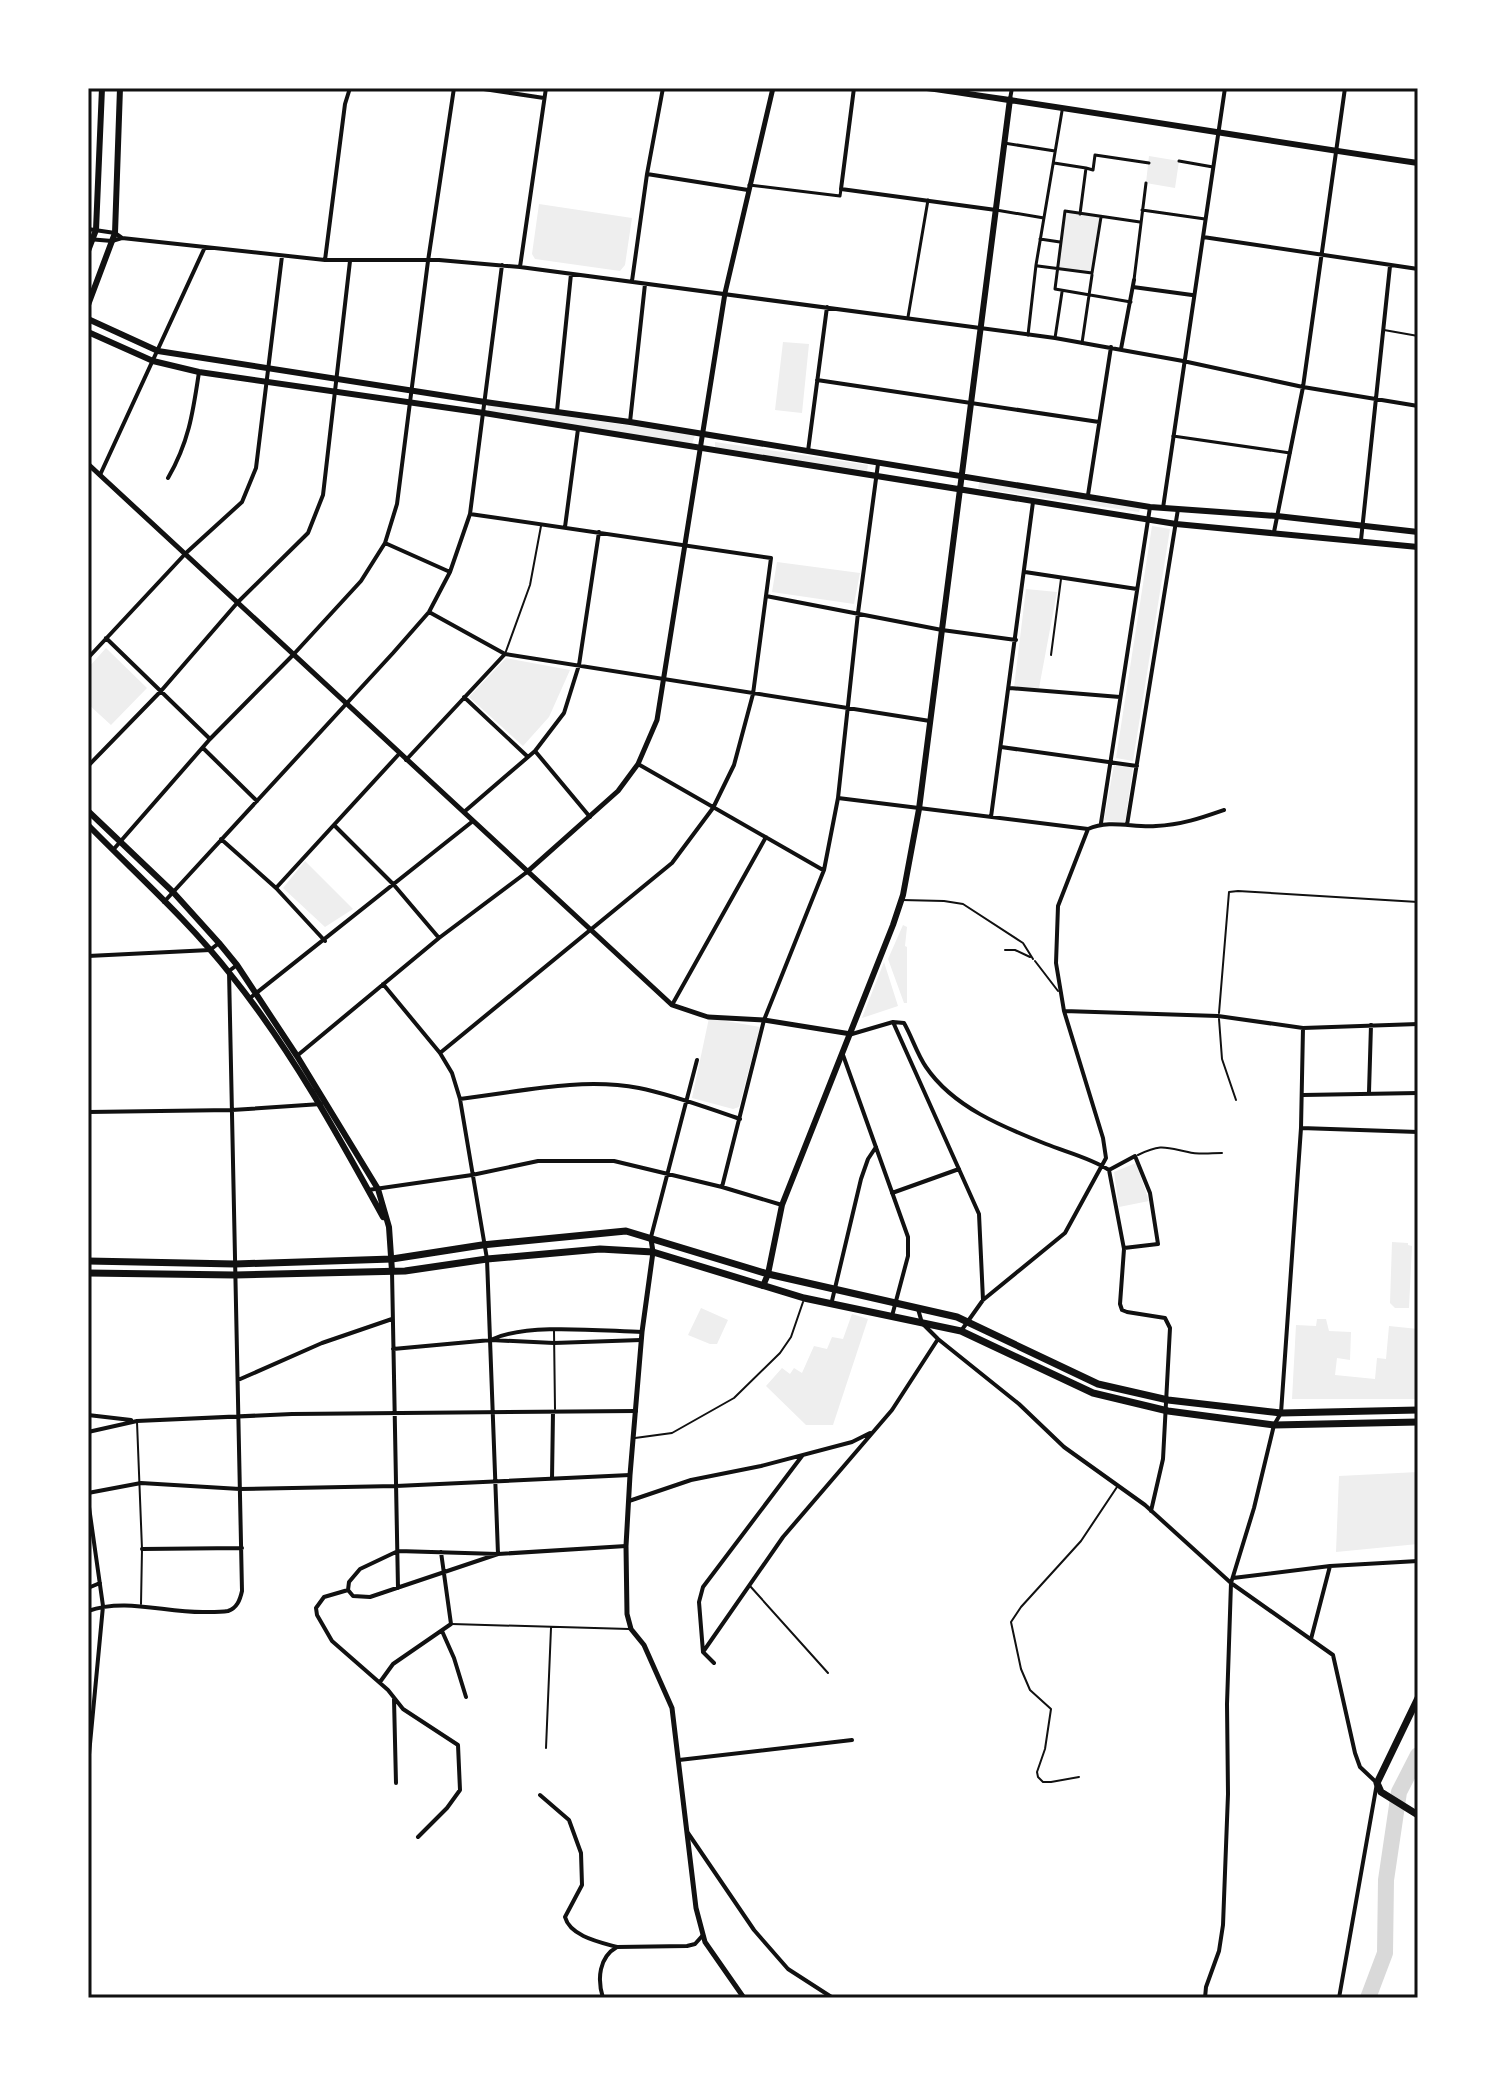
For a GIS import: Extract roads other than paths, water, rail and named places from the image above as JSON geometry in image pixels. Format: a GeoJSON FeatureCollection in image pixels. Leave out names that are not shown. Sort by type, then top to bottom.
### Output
{"type":"FeatureCollection","features":[{"type":"Feature","properties":{"kind":"main road"},"geometry":{"type":"LineString","coordinates":[[88,251],[98,175],[102,88]]}},
{"type":"Feature","properties":{"kind":"main road"},"geometry":{"type":"LineString","coordinates":[[88,305],[115,233],[120,88]]}},
{"type":"Feature","properties":{"kind":"main road"},"geometry":{"type":"LineString","coordinates":[[927,88],[1418,163]]}},
{"type":"Feature","properties":{"kind":"main road"},"geometry":{"type":"LineString","coordinates":[[763,1286],[782,1205],[852,1034],[901,900],[919,809],[1010,99]]}},
{"type":"Feature","properties":{"kind":"main road"},"geometry":{"type":"LineString","coordinates":[[101,115],[119,115]]}},
{"type":"Feature","properties":{"kind":"main road"},"geometry":{"type":"LineString","coordinates":[[98,175],[117,175]]}},
{"type":"Feature","properties":{"kind":"main road"},"geometry":{"type":"LineString","coordinates":[[88,319],[158,351],[630,422],[1150,507],[1277,516],[1418,532]]}},
{"type":"Feature","properties":{"kind":"main road"},"geometry":{"type":"LineString","coordinates":[[88,332],[153,361],[199,372],[484,413],[1176,524],[1418,547]]}},
{"type":"Feature","properties":{"kind":"main road"},"geometry":{"type":"LineString","coordinates":[[88,811],[173,892],[237,965],[290,1060],[378,1189],[389,1227],[392,1271]]}},
{"type":"Feature","properties":{"kind":"main road"},"geometry":{"type":"LineString","coordinates":[[88,825],[253,996],[297,1056],[389,1227]]}},
{"type":"Feature","properties":{"kind":"main road"},"geometry":{"type":"LineString","coordinates":[[88,1261],[235,1264],[392,1259],[482,1245],[626,1231],[835,1292],[968,1321],[1098,1384],[1168,1400],[1281,1413],[1418,1410]]}},
{"type":"Feature","properties":{"kind":"main road"},"geometry":{"type":"LineString","coordinates":[[88,1273],[235,1275],[392,1271],[600,1249],[653,1252],[831,1305],[961,1331],[1093,1393],[1168,1411],[1274,1425],[1418,1422]]}},
{"type":"Feature","properties":{"kind":"main road"},"geometry":{"type":"LineString","coordinates":[[1068,1381],[1072,1371]]}},
{"type":"Feature","properties":{"kind":"main road"},"geometry":{"type":"LineString","coordinates":[[1416,1812],[1381,1792],[1377,1783],[1418,1698]]}},
{"type":"Feature","properties":{"kind":"street"},"geometry":{"type":"LineString","coordinates":[[325,260],[345,104],[350,88]]}},
{"type":"Feature","properties":{"kind":"street"},"geometry":{"type":"LineString","coordinates":[[113,850],[210,739],[361,581],[385,543],[397,504],[454,88]]}},
{"type":"Feature","properties":{"kind":"street"},"geometry":{"type":"LineString","coordinates":[[477,88],[544,98]]}},
{"type":"Feature","properties":{"kind":"street"},"geometry":{"type":"LineString","coordinates":[[520,267],[546,88]]}},
{"type":"Feature","properties":{"kind":"street"},"geometry":{"type":"LineString","coordinates":[[632,281],[663,88]]}},
{"type":"Feature","properties":{"kind":"street"},"geometry":{"type":"LineString","coordinates":[[290,1060],[439,938],[527,872],[618,791],[638,764],[657,720],[725,293],[773,88]]}},
{"type":"Feature","properties":{"kind":"street"},"geometry":{"type":"LineString","coordinates":[[647,174],[840,196],[854,88]]}},
{"type":"Feature","properties":{"kind":"street"},"geometry":{"type":"LineString","coordinates":[[1010,99],[1012,88]]}},
{"type":"Feature","properties":{"kind":"street"},"geometry":{"type":"LineString","coordinates":[[1163,508],[1192,295],[1225,88]]}},
{"type":"Feature","properties":{"kind":"street"},"geometry":{"type":"LineString","coordinates":[[1274,532],[1303,387],[1345,88]]}},
{"type":"Feature","properties":{"kind":"street"},"geometry":{"type":"LineString","coordinates":[[1028,335],[1036,265],[1063,107]]}},
{"type":"Feature","properties":{"kind":"street"},"geometry":{"type":"LineString","coordinates":[[1004,143],[1055,151]]}},
{"type":"Feature","properties":{"kind":"street"},"geometry":{"type":"LineString","coordinates":[[1053,163],[1093,170],[1095,155],[1149,163]]}},
{"type":"Feature","properties":{"kind":"street"},"geometry":{"type":"LineString","coordinates":[[1179,161],[1213,167]]}},
{"type":"Feature","properties":{"kind":"street"},"geometry":{"type":"LineString","coordinates":[[1080,214],[1086,168]]}},
{"type":"Feature","properties":{"kind":"street"},"geometry":{"type":"LineString","coordinates":[[1121,349],[1132,302],[1146,183]]}},
{"type":"Feature","properties":{"kind":"street"},"geometry":{"type":"LineString","coordinates":[[841,189],[1044,218]]}},
{"type":"Feature","properties":{"kind":"street"},"geometry":{"type":"LineString","coordinates":[[908,317],[928,200]]}},
{"type":"Feature","properties":{"kind":"street"},"geometry":{"type":"LineString","coordinates":[[1142,210],[1205,219]]}},
{"type":"Feature","properties":{"kind":"street"},"geometry":{"type":"LineString","coordinates":[[1132,302],[1055,289],[1057,268],[1065,211],[1140,222]]}},
{"type":"Feature","properties":{"kind":"street"},"geometry":{"type":"LineString","coordinates":[[1082,343],[1101,217]]}},
{"type":"Feature","properties":{"kind":"street"},"geometry":{"type":"LineString","coordinates":[[92,229],[115,233],[122,238]]}},
{"type":"Feature","properties":{"kind":"street"},"geometry":{"type":"LineString","coordinates":[[1202,237],[1418,269]]}},
{"type":"Feature","properties":{"kind":"street"},"geometry":{"type":"LineString","coordinates":[[90,240],[122,238],[325,260],[428,261],[520,267],[1055,338],[1303,387],[1418,406]]}},
{"type":"Feature","properties":{"kind":"street"},"geometry":{"type":"LineString","coordinates":[[1040,239],[1060,242]]}},
{"type":"Feature","properties":{"kind":"street"},"geometry":{"type":"LineString","coordinates":[[100,475],[205,247]]}},
{"type":"Feature","properties":{"kind":"street"},"geometry":{"type":"LineString","coordinates":[[88,658],[186,553],[242,502],[256,468],[282,256]]}},
{"type":"Feature","properties":{"kind":"street"},"geometry":{"type":"LineString","coordinates":[[88,766],[161,691],[238,602],[308,533],[323,495],[339,379],[350,261]]}},
{"type":"Feature","properties":{"kind":"street"},"geometry":{"type":"LineString","coordinates":[[164,902],[429,612],[450,572],[470,514],[502,265]]}},
{"type":"Feature","properties":{"kind":"street"},"geometry":{"type":"LineString","coordinates":[[1036,265],[1092,273]]}},
{"type":"Feature","properties":{"kind":"street"},"geometry":{"type":"LineString","coordinates":[[1361,540],[1390,266]]}},
{"type":"Feature","properties":{"kind":"street"},"geometry":{"type":"LineString","coordinates":[[557,413],[571,274]]}},
{"type":"Feature","properties":{"kind":"street"},"geometry":{"type":"LineString","coordinates":[[630,422],[645,284]]}},
{"type":"Feature","properties":{"kind":"street"},"geometry":{"type":"LineString","coordinates":[[1134,284],[1192,295]]}},
{"type":"Feature","properties":{"kind":"street"},"geometry":{"type":"LineString","coordinates":[[1055,338],[1062,292]]}},
{"type":"Feature","properties":{"kind":"street"},"geometry":{"type":"LineString","coordinates":[[808,452],[827,307]]}},
{"type":"Feature","properties":{"kind":"street"},"geometry":{"type":"LineString","coordinates":[[1088,495],[1111,347]]}},
{"type":"Feature","properties":{"kind":"street"},"geometry":{"type":"LineString","coordinates":[[168,478],[189,433],[199,372]]}},
{"type":"Feature","properties":{"kind":"street"},"geometry":{"type":"LineString","coordinates":[[817,380],[1099,422]]}},
{"type":"Feature","properties":{"kind":"street"},"geometry":{"type":"LineString","coordinates":[[565,527],[578,429]]}},
{"type":"Feature","properties":{"kind":"street"},"geometry":{"type":"LineString","coordinates":[[1173,436],[1290,453]]}},
{"type":"Feature","properties":{"kind":"street"},"geometry":{"type":"LineString","coordinates":[[88,464],[672,1005],[708,1017],[764,1020],[852,1034],[893,1022],[904,1023],[933,1077],[962,1102],[1009,1129],[1109,1170],[1124,1248],[1119,1297],[1122,1310],[1165,1318],[1168,1322],[1168,1411],[1163,1459],[1151,1511]]}},
{"type":"Feature","properties":{"kind":"street"},"geometry":{"type":"LineString","coordinates":[[722,1187],[764,1020],[824,870],[838,798],[878,464]]}},
{"type":"Feature","properties":{"kind":"street"},"geometry":{"type":"LineString","coordinates":[[991,817],[1034,500]]}},
{"type":"Feature","properties":{"kind":"street"},"geometry":{"type":"LineString","coordinates":[[1101,823],[1150,507]]}},
{"type":"Feature","properties":{"kind":"street"},"geometry":{"type":"LineString","coordinates":[[1127,825],[1178,509]]}},
{"type":"Feature","properties":{"kind":"street"},"geometry":{"type":"LineString","coordinates":[[440,1053],[672,863],[713,808],[734,765],[753,694],[771,558],[470,514]]}},
{"type":"Feature","properties":{"kind":"street"},"geometry":{"type":"LineString","coordinates":[[464,812],[535,751],[564,713],[579,665],[599,532]]}},
{"type":"Feature","properties":{"kind":"street"},"geometry":{"type":"LineString","coordinates":[[385,543],[450,572]]}},
{"type":"Feature","properties":{"kind":"street"},"geometry":{"type":"LineString","coordinates":[[1024,572],[1137,589]]}},
{"type":"Feature","properties":{"kind":"street"},"geometry":{"type":"LineString","coordinates":[[766,596],[942,630],[1016,640]]}},
{"type":"Feature","properties":{"kind":"street"},"geometry":{"type":"LineString","coordinates":[[429,612],[505,654],[930,721]]}},
{"type":"Feature","properties":{"kind":"street"},"geometry":{"type":"LineString","coordinates":[[106,638],[210,739]]}},
{"type":"Feature","properties":{"kind":"street"},"geometry":{"type":"LineString","coordinates":[[406,760],[505,654]]}},
{"type":"Feature","properties":{"kind":"street"},"geometry":{"type":"LineString","coordinates":[[1010,688],[1120,697]]}},
{"type":"Feature","properties":{"kind":"street"},"geometry":{"type":"LineString","coordinates":[[464,697],[528,757]]}},
{"type":"Feature","properties":{"kind":"street"},"geometry":{"type":"LineString","coordinates":[[1001,747],[1137,766]]}},
{"type":"Feature","properties":{"kind":"street"},"geometry":{"type":"LineString","coordinates":[[203,748],[257,801]]}},
{"type":"Feature","properties":{"kind":"street"},"geometry":{"type":"LineString","coordinates":[[535,751],[590,817]]}},
{"type":"Feature","properties":{"kind":"street"},"geometry":{"type":"LineString","coordinates":[[276,888],[399,754]]}},
{"type":"Feature","properties":{"kind":"street"},"geometry":{"type":"LineString","coordinates":[[638,764],[824,870]]}},
{"type":"Feature","properties":{"kind":"street"},"geometry":{"type":"LineString","coordinates":[[838,798],[1088,829],[1101,823],[1180,825],[1224,810]]}},
{"type":"Feature","properties":{"kind":"street"},"geometry":{"type":"LineString","coordinates":[[253,996],[473,821]]}},
{"type":"Feature","properties":{"kind":"street"},"geometry":{"type":"LineString","coordinates":[[333,824],[394,885],[439,938]]}},
{"type":"Feature","properties":{"kind":"street"},"geometry":{"type":"LineString","coordinates":[[961,1331],[983,1300],[1065,1233],[1106,1158],[1103,1138],[1064,1011],[1056,963],[1058,906],[1088,829]]}},
{"type":"Feature","properties":{"kind":"street"},"geometry":{"type":"LineString","coordinates":[[672,1005],[766,837]]}},
{"type":"Feature","properties":{"kind":"street"},"geometry":{"type":"LineString","coordinates":[[221,839],[276,888],[325,941]]}},
{"type":"Feature","properties":{"kind":"street"},"geometry":{"type":"LineString","coordinates":[[88,956],[210,950],[219,943]]}},
{"type":"Feature","properties":{"kind":"street"},"geometry":{"type":"LineString","coordinates":[[88,1611],[103,1606],[141,1606],[200,1612],[229,1611],[239,1602],[242,1591],[229,971],[237,965]]}},
{"type":"Feature","properties":{"kind":"street"},"geometry":{"type":"LineString","coordinates":[[383,984],[440,1053],[452,1073],[460,1099],[482,1245],[487,1259],[498,1554]]}},
{"type":"Feature","properties":{"kind":"street"},"geometry":{"type":"LineString","coordinates":[[1064,1011],[1218,1016],[1303,1028],[1418,1024]]}},
{"type":"Feature","properties":{"kind":"street"},"geometry":{"type":"LineString","coordinates":[[893,1022],[979,1214],[983,1300]]}},
{"type":"Feature","properties":{"kind":"street"},"geometry":{"type":"LineString","coordinates":[[1369,1092],[1371,1025]]}},
{"type":"Feature","properties":{"kind":"street"},"geometry":{"type":"LineString","coordinates":[[1205,1998],[1223,1925],[1232,1581],[1274,1425],[1281,1413],[1303,1095],[1303,1028]]}},
{"type":"Feature","properties":{"kind":"street"},"geometry":{"type":"LineString","coordinates":[[843,1055],[909,1246],[892,1317]]}},
{"type":"Feature","properties":{"kind":"street"},"geometry":{"type":"LineString","coordinates":[[697,1060],[651,1237],[653,1252],[641,1340],[630,1475],[626,1546],[627,1614],[631,1629],[644,1645],[672,1708],[696,1908],[705,1942],[744,1998]]}},
{"type":"Feature","properties":{"kind":"street"},"geometry":{"type":"LineString","coordinates":[[460,1099],[591,1084],[637,1088],[687,1100],[740,1119]]}},
{"type":"Feature","properties":{"kind":"street"},"geometry":{"type":"LineString","coordinates":[[1303,1095],[1418,1093]]}},
{"type":"Feature","properties":{"kind":"street"},"geometry":{"type":"LineString","coordinates":[[88,1112],[232,1110],[321,1104]]}},
{"type":"Feature","properties":{"kind":"street"},"geometry":{"type":"LineString","coordinates":[[1301,1128],[1418,1132]]}},
{"type":"Feature","properties":{"kind":"street"},"geometry":{"type":"LineString","coordinates":[[831,1305],[861,1179],[876,1147]]}},
{"type":"Feature","properties":{"kind":"street"},"geometry":{"type":"LineString","coordinates":[[1109,1170],[1135,1156],[1150,1193],[1158,1244],[1124,1248]]}},
{"type":"Feature","properties":{"kind":"street"},"geometry":{"type":"LineString","coordinates":[[368,1190],[472,1175],[538,1161],[614,1161],[666,1172],[782,1205]]}},
{"type":"Feature","properties":{"kind":"street"},"geometry":{"type":"LineString","coordinates":[[892,1193],[959,1169]]}},
{"type":"Feature","properties":{"kind":"street"},"geometry":{"type":"LineString","coordinates":[[392,1271],[398,1588]]}},
{"type":"Feature","properties":{"kind":"street"},"geometry":{"type":"LineString","coordinates":[[918,1309],[922,1323],[938,1339],[1019,1404],[1064,1447],[1151,1511],[1232,1581],[1333,1655],[1355,1753],[1360,1767],[1377,1783],[1339,1998]]}},
{"type":"Feature","properties":{"kind":"street"},"geometry":{"type":"LineString","coordinates":[[238,1380],[322,1343],[392,1319]]}},
{"type":"Feature","properties":{"kind":"street"},"geometry":{"type":"LineString","coordinates":[[491,1340],[503,1334],[554,1330],[642,1332]]}},
{"type":"Feature","properties":{"kind":"street"},"geometry":{"type":"LineString","coordinates":[[703,1652],[783,1537],[892,1410],[938,1339]]}},
{"type":"Feature","properties":{"kind":"street"},"geometry":{"type":"LineString","coordinates":[[393,1349],[491,1340],[554,1343],[641,1340]]}},
{"type":"Feature","properties":{"kind":"street"},"geometry":{"type":"LineString","coordinates":[[88,1415],[137,1421],[494,1411],[636,1411]]}},
{"type":"Feature","properties":{"kind":"street"},"geometry":{"type":"LineString","coordinates":[[552,1479],[554,1412]]}},
{"type":"Feature","properties":{"kind":"street"},"geometry":{"type":"LineString","coordinates":[[88,1432],[137,1421]]}},
{"type":"Feature","properties":{"kind":"street"},"geometry":{"type":"LineString","coordinates":[[629,1501],[691,1480],[761,1466],[852,1442],[872,1432]]}},
{"type":"Feature","properties":{"kind":"street"},"geometry":{"type":"LineString","coordinates":[[714,1663],[703,1652],[699,1602],[703,1587],[804,1454]]}},
{"type":"Feature","properties":{"kind":"street"},"geometry":{"type":"LineString","coordinates":[[88,1493],[141,1483],[240,1489],[396,1486],[630,1475]]}},
{"type":"Feature","properties":{"kind":"street"},"geometry":{"type":"LineString","coordinates":[[88,1500],[103,1606],[88,1765]]}},
{"type":"Feature","properties":{"kind":"street"},"geometry":{"type":"LineString","coordinates":[[498,1554],[361,1599],[348,1590],[349,1582],[360,1569],[398,1551],[498,1554],[626,1546]]}},
{"type":"Feature","properties":{"kind":"street"},"geometry":{"type":"LineString","coordinates":[[142,1549],[242,1548]]}},
{"type":"Feature","properties":{"kind":"street"},"geometry":{"type":"LineString","coordinates":[[379,1683],[393,1664],[451,1624],[441,1552]]}},
{"type":"Feature","properties":{"kind":"street"},"geometry":{"type":"LineString","coordinates":[[1232,1581],[1330,1566],[1418,1561]]}},
{"type":"Feature","properties":{"kind":"street"},"geometry":{"type":"LineString","coordinates":[[1311,1639],[1330,1566]]}},
{"type":"Feature","properties":{"kind":"street"},"geometry":{"type":"LineString","coordinates":[[88,1588],[100,1583]]}},
{"type":"Feature","properties":{"kind":"street"},"geometry":{"type":"LineString","coordinates":[[348,1590],[319,1602],[317,1615],[332,1641],[394,1697],[403,1709],[458,1745],[460,1790],[418,1837]]}},
{"type":"Feature","properties":{"kind":"street"},"geometry":{"type":"LineString","coordinates":[[442,1631],[466,1697]]}},
{"type":"Feature","properties":{"kind":"street"},"geometry":{"type":"LineString","coordinates":[[394,1697],[396,1783]]}},
{"type":"Feature","properties":{"kind":"street"},"geometry":{"type":"LineString","coordinates":[[679,1760],[852,1740]]}},
{"type":"Feature","properties":{"kind":"street"},"geometry":{"type":"LineString","coordinates":[[540,1795],[569,1820],[577,1836],[583,1877],[565,1917],[566,1923],[576,1932],[617,1947],[687,1946],[695,1944],[703,1935]]}},
{"type":"Feature","properties":{"kind":"street"},"geometry":{"type":"LineString","coordinates":[[687,1831],[754,1930],[788,1969],[833,1998]]}},
{"type":"Feature","properties":{"kind":"street"},"geometry":{"type":"LineString","coordinates":[[603,1998],[599,1981],[601,1966],[611,1950],[617,1947]]}},
{"type":"Feature","properties":{"kind":"lane"},"geometry":{"type":"LineString","coordinates":[[1382,330],[1418,336]]}},
{"type":"Feature","properties":{"kind":"lane"},"geometry":{"type":"LineString","coordinates":[[505,654],[530,585],[541,525]]}},
{"type":"Feature","properties":{"kind":"lane"},"geometry":{"type":"LineString","coordinates":[[1051,655],[1061,578]]}},
{"type":"Feature","properties":{"kind":"lane"},"geometry":{"type":"LineString","coordinates":[[1236,1100],[1222,1059],[1218,1016],[1229,892],[1418,902]]}},
{"type":"Feature","properties":{"kind":"lane"},"geometry":{"type":"LineString","coordinates":[[901,900],[963,904],[1023,943],[1062,996]]}},
{"type":"Feature","properties":{"kind":"lane"},"geometry":{"type":"LineString","coordinates":[[1005,950],[1015,950],[1033,959]]}},
{"type":"Feature","properties":{"kind":"lane"},"geometry":{"type":"LineString","coordinates":[[1135,1156],[1156,1147],[1171,1147],[1191,1153],[1222,1153]]}},
{"type":"Feature","properties":{"kind":"lane"},"geometry":{"type":"LineString","coordinates":[[634,1439],[672,1433],[740,1392],[780,1353],[791,1337],[804,1298]]}},
{"type":"Feature","properties":{"kind":"lane"},"geometry":{"type":"LineString","coordinates":[[554,1330],[554,1412]]}},
{"type":"Feature","properties":{"kind":"lane"},"geometry":{"type":"LineString","coordinates":[[137,1421],[141,1483],[141,1606]]}},
{"type":"Feature","properties":{"kind":"lane"},"geometry":{"type":"LineString","coordinates":[[1079,1777],[1043,1782],[1038,1777],[1051,1709],[1030,1690],[1021,1669],[1011,1622],[1081,1541],[1118,1486]]}},
{"type":"Feature","properties":{"kind":"lane"},"geometry":{"type":"LineString","coordinates":[[749,1585],[828,1673]]}},
{"type":"Feature","properties":{"kind":"lane"},"geometry":{"type":"LineString","coordinates":[[451,1624],[631,1629]]}},
{"type":"Feature","properties":{"kind":"lane"},"geometry":{"type":"LineString","coordinates":[[546,1748],[551,1627]]}},
{"type":"Feature","properties":{"kind":"waterway"},"geometry":{"type":"LineString","coordinates":[[1368,1998],[1385,1953],[1386,1880],[1399,1792],[1418,1755]]}}]}
